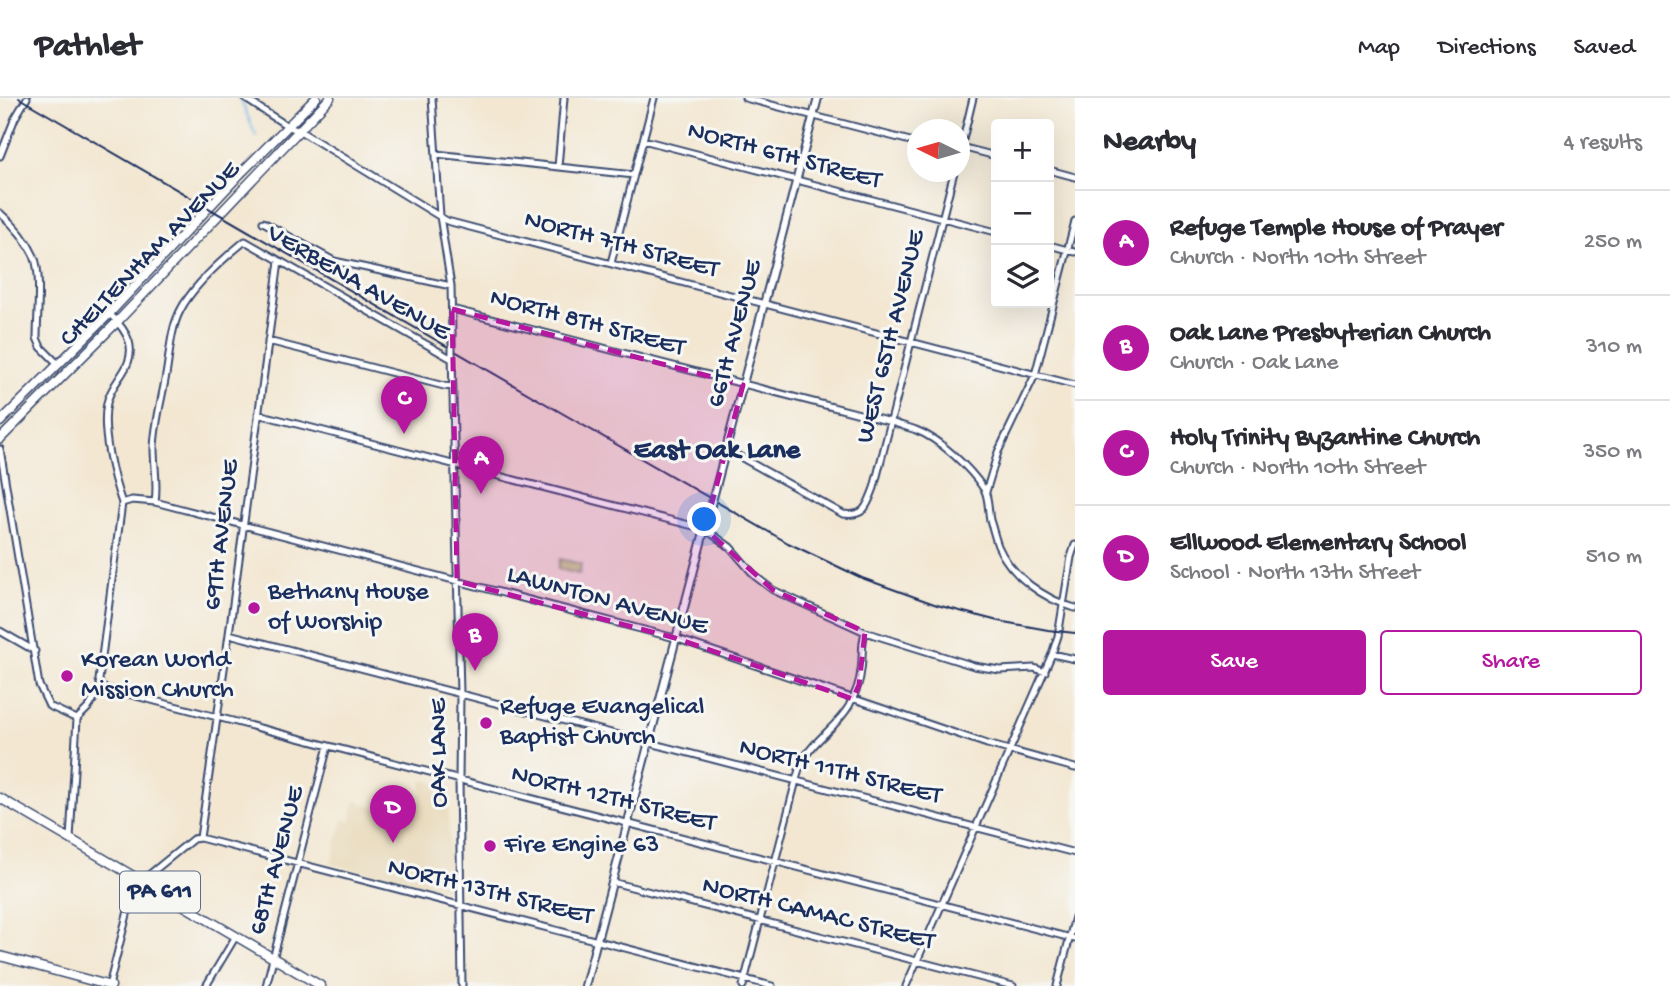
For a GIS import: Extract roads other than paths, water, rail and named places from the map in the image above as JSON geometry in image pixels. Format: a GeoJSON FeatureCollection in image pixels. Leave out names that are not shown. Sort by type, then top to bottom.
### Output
{"type":"FeatureCollection","features":[{"type":"Feature","properties":{"kind":"main road","name":"CHELTENHAM AVENUE"},"geometry":{"type":"LineString","coordinates":[[0,422],[316,98]]}},
{"type":"Feature","properties":{"kind":"main road","name":"CHELTENHAM AVENUE"},"geometry":{"type":"LineString","coordinates":[[0,439],[330,98]]}},
{"type":"Feature","properties":{"kind":"main road","name":"PA 611"},"geometry":{"type":"LineString","coordinates":[[1,801],[321,986]]}},
{"type":"Feature","properties":{"kind":"main road"},"geometry":{"type":"LineString","coordinates":[[0,957],[110,986]]}},
{"type":"Feature","properties":{"kind":"street"},"geometry":{"type":"LineString","coordinates":[[0,156],[15,118],[27,98]]}},
{"type":"Feature","properties":{"kind":"street","name":"NORTH 7TH STREET"},"geometry":{"type":"LineString","coordinates":[[244,98],[452,222],[1075,385]]}},
{"type":"Feature","properties":{"kind":"street"},"geometry":{"type":"LineString","coordinates":[[432,98],[440,216],[452,309]]}},
{"type":"Feature","properties":{"kind":"street"},"geometry":{"type":"LineString","coordinates":[[558,167],[564,98]]}},
{"type":"Feature","properties":{"kind":"street"},"geometry":{"type":"LineString","coordinates":[[611,263],[654,98]]}},
{"type":"Feature","properties":{"kind":"street"},"geometry":{"type":"LineString","coordinates":[[745,98],[907,140]]}},
{"type":"Feature","properties":{"kind":"street","name":"66TH AVENUE"},"geometry":{"type":"LineString","coordinates":[[585,986],[818,98]]}},
{"type":"Feature","properties":{"kind":"street"},"geometry":{"type":"LineString","coordinates":[[968,119],[973,98]]}},
{"type":"Feature","properties":{"kind":"street","name":"NORTH 6TH STREET"},"geometry":{"type":"LineString","coordinates":[[643,140],[991,231]]}},
{"type":"Feature","properties":{"kind":"street"},"geometry":{"type":"LineString","coordinates":[[970,152],[991,155]]}},
{"type":"Feature","properties":{"kind":"street"},"geometry":{"type":"LineString","coordinates":[[436,154],[634,175]]}},
{"type":"Feature","properties":{"kind":"street"},"geometry":{"type":"LineString","coordinates":[[1054,171],[1075,177]]}},
{"type":"Feature","properties":{"kind":"street","name":"WEST 65TH AVENUE"},"geometry":{"type":"LineString","coordinates":[[726,449],[843,514],[854,514],[863,510],[874,488],[951,182]]}},
{"type":"Feature","properties":{"kind":"street"},"geometry":{"type":"LineString","coordinates":[[0,213],[19,230],[35,257],[37,338],[41,347],[58,364]]}},
{"type":"Feature","properties":{"kind":"street"},"geometry":{"type":"LineString","coordinates":[[263,222],[334,261],[451,286]]}},
{"type":"Feature","properties":{"kind":"street"},"geometry":{"type":"LineString","coordinates":[[986,492],[998,452],[1035,375],[1075,222]]}},
{"type":"Feature","properties":{"kind":"street","name":"VERBENA AVENUE"},"geometry":{"type":"LineString","coordinates":[[155,502],[155,449],[161,396],[178,314],[199,285],[245,241],[452,356]]}},
{"type":"Feature","properties":{"kind":"street"},"geometry":{"type":"LineString","coordinates":[[1054,246],[1075,252]]}},
{"type":"Feature","properties":{"kind":"street","name":"69TH AVENUE"},"geometry":{"type":"LineString","coordinates":[[200,838],[279,261]]}},
{"type":"Feature","properties":{"kind":"street","name":"OAK LANE"},"geometry":{"type":"LineString","coordinates":[[452,309],[460,694],[462,986]]}},
{"type":"Feature","properties":{"kind":"street","name":"NORTH 8TH STREET"},"geometry":{"type":"LineString","coordinates":[[452,309],[918,431],[940,444],[960,461],[986,492],[998,548],[1016,574],[1062,604],[1075,608]]}},
{"type":"Feature","properties":{"kind":"street"},"geometry":{"type":"LineString","coordinates":[[70,839],[77,719],[89,707],[100,687],[103,642],[122,503],[111,461],[106,422],[107,403],[125,370],[130,357],[130,347],[125,331],[109,313]]}},
{"type":"Feature","properties":{"kind":"street"},"geometry":{"type":"LineString","coordinates":[[268,341],[453,387]]}},
{"type":"Feature","properties":{"kind":"street"},"geometry":{"type":"LineString","coordinates":[[258,414],[705,529],[730,547],[756,577],[773,590],[865,632],[981,667],[1000,670],[1029,668],[1045,672]]}},
{"type":"Feature","properties":{"kind":"street"},"geometry":{"type":"LineString","coordinates":[[0,449],[39,685],[49,706],[77,719]]}},
{"type":"Feature","properties":{"kind":"street","name":"LAWNTON AVENUE"},"geometry":{"type":"LineString","coordinates":[[122,503],[132,500],[155,502],[676,638],[1010,751],[1075,768]]}},
{"type":"Feature","properties":{"kind":"street"},"geometry":{"type":"LineString","coordinates":[[906,986],[1052,654],[1058,636],[1075,545]]}},
{"type":"Feature","properties":{"kind":"street"},"geometry":{"type":"LineString","coordinates":[[0,631],[34,651]]}},
{"type":"Feature","properties":{"kind":"street"},"geometry":{"type":"LineString","coordinates":[[744,983],[805,754],[843,716],[853,699],[860,678],[865,632]]}},
{"type":"Feature","properties":{"kind":"street","name":"NORTH 11TH STREET"},"geometry":{"type":"LineString","coordinates":[[229,634],[1075,853]]}},
{"type":"Feature","properties":{"kind":"street"},"geometry":{"type":"LineString","coordinates":[[1052,654],[1075,659]]}},
{"type":"Feature","properties":{"kind":"street","name":"NORTH 12TH STREET"},"geometry":{"type":"LineString","coordinates":[[100,687],[1072,938]]}},
{"type":"Feature","properties":{"kind":"street","name":"68TH AVENUE"},"geometry":{"type":"LineString","coordinates":[[266,986],[328,746]]}},
{"type":"Feature","properties":{"kind":"street"},"geometry":{"type":"LineString","coordinates":[[110,986],[134,887],[193,839],[200,838]]}},
{"type":"Feature","properties":{"kind":"street","name":"NORTH 13TH STREET"},"geometry":{"type":"LineString","coordinates":[[200,838],[598,940],[744,983],[772,986]]}},
{"type":"Feature","properties":{"kind":"street","name":"NORTH CAMAC STREET"},"geometry":{"type":"LineString","coordinates":[[612,882],[1013,986]]}},
{"type":"Feature","properties":{"kind":"street"},"geometry":{"type":"LineString","coordinates":[[1057,986],[1072,938],[1075,917]]}},
{"type":"Feature","properties":{"kind":"street"},"geometry":{"type":"LineString","coordinates":[[206,986],[236,936]]}},
{"type":"Feature","properties":{"kind":"waterway"},"geometry":{"type":"LineString","coordinates":[[240,98],[256,136]]}},
{"type":"Feature","properties":{"kind":"railway"},"geometry":{"type":"LineString","coordinates":[[19,98],[788,543],[862,578],[937,605],[998,621],[1075,633]]}},
{"type":"Feature","properties":{"kind":"place","name":"Holy Trinity Byzantine Church"},"geometry":{"type":"Point","coordinates":[404,434]}},
{"type":"Feature","properties":{"kind":"place","name":"Refuge Temple House of Prayer"},"geometry":{"type":"Point","coordinates":[481,494]}},
{"type":"Feature","properties":{"kind":"place","name":"Bethany House of Worship"},"geometry":{"type":"Point","coordinates":[254,608]}},
{"type":"Feature","properties":{"kind":"place","name":"Oak Lane Presbyterian Church"},"geometry":{"type":"Point","coordinates":[475,671]}},
{"type":"Feature","properties":{"kind":"place","name":"Korean World Mission Church"},"geometry":{"type":"Point","coordinates":[67,676]}},
{"type":"Feature","properties":{"kind":"place","name":"Refuge Evangelical Baptist Church"},"geometry":{"type":"Point","coordinates":[486,723]}},
{"type":"Feature","properties":{"kind":"place","name":"Ellwood Elementary School"},"geometry":{"type":"Point","coordinates":[393,843]}},
{"type":"Feature","properties":{"kind":"place","name":"Fire Engine 63"},"geometry":{"type":"Point","coordinates":[490,846]}},
{"type":"Feature","properties":{"kind":"district","name":"East Oak Lane"},"geometry":{"type":"Point","coordinates":[717,451]}}]}
